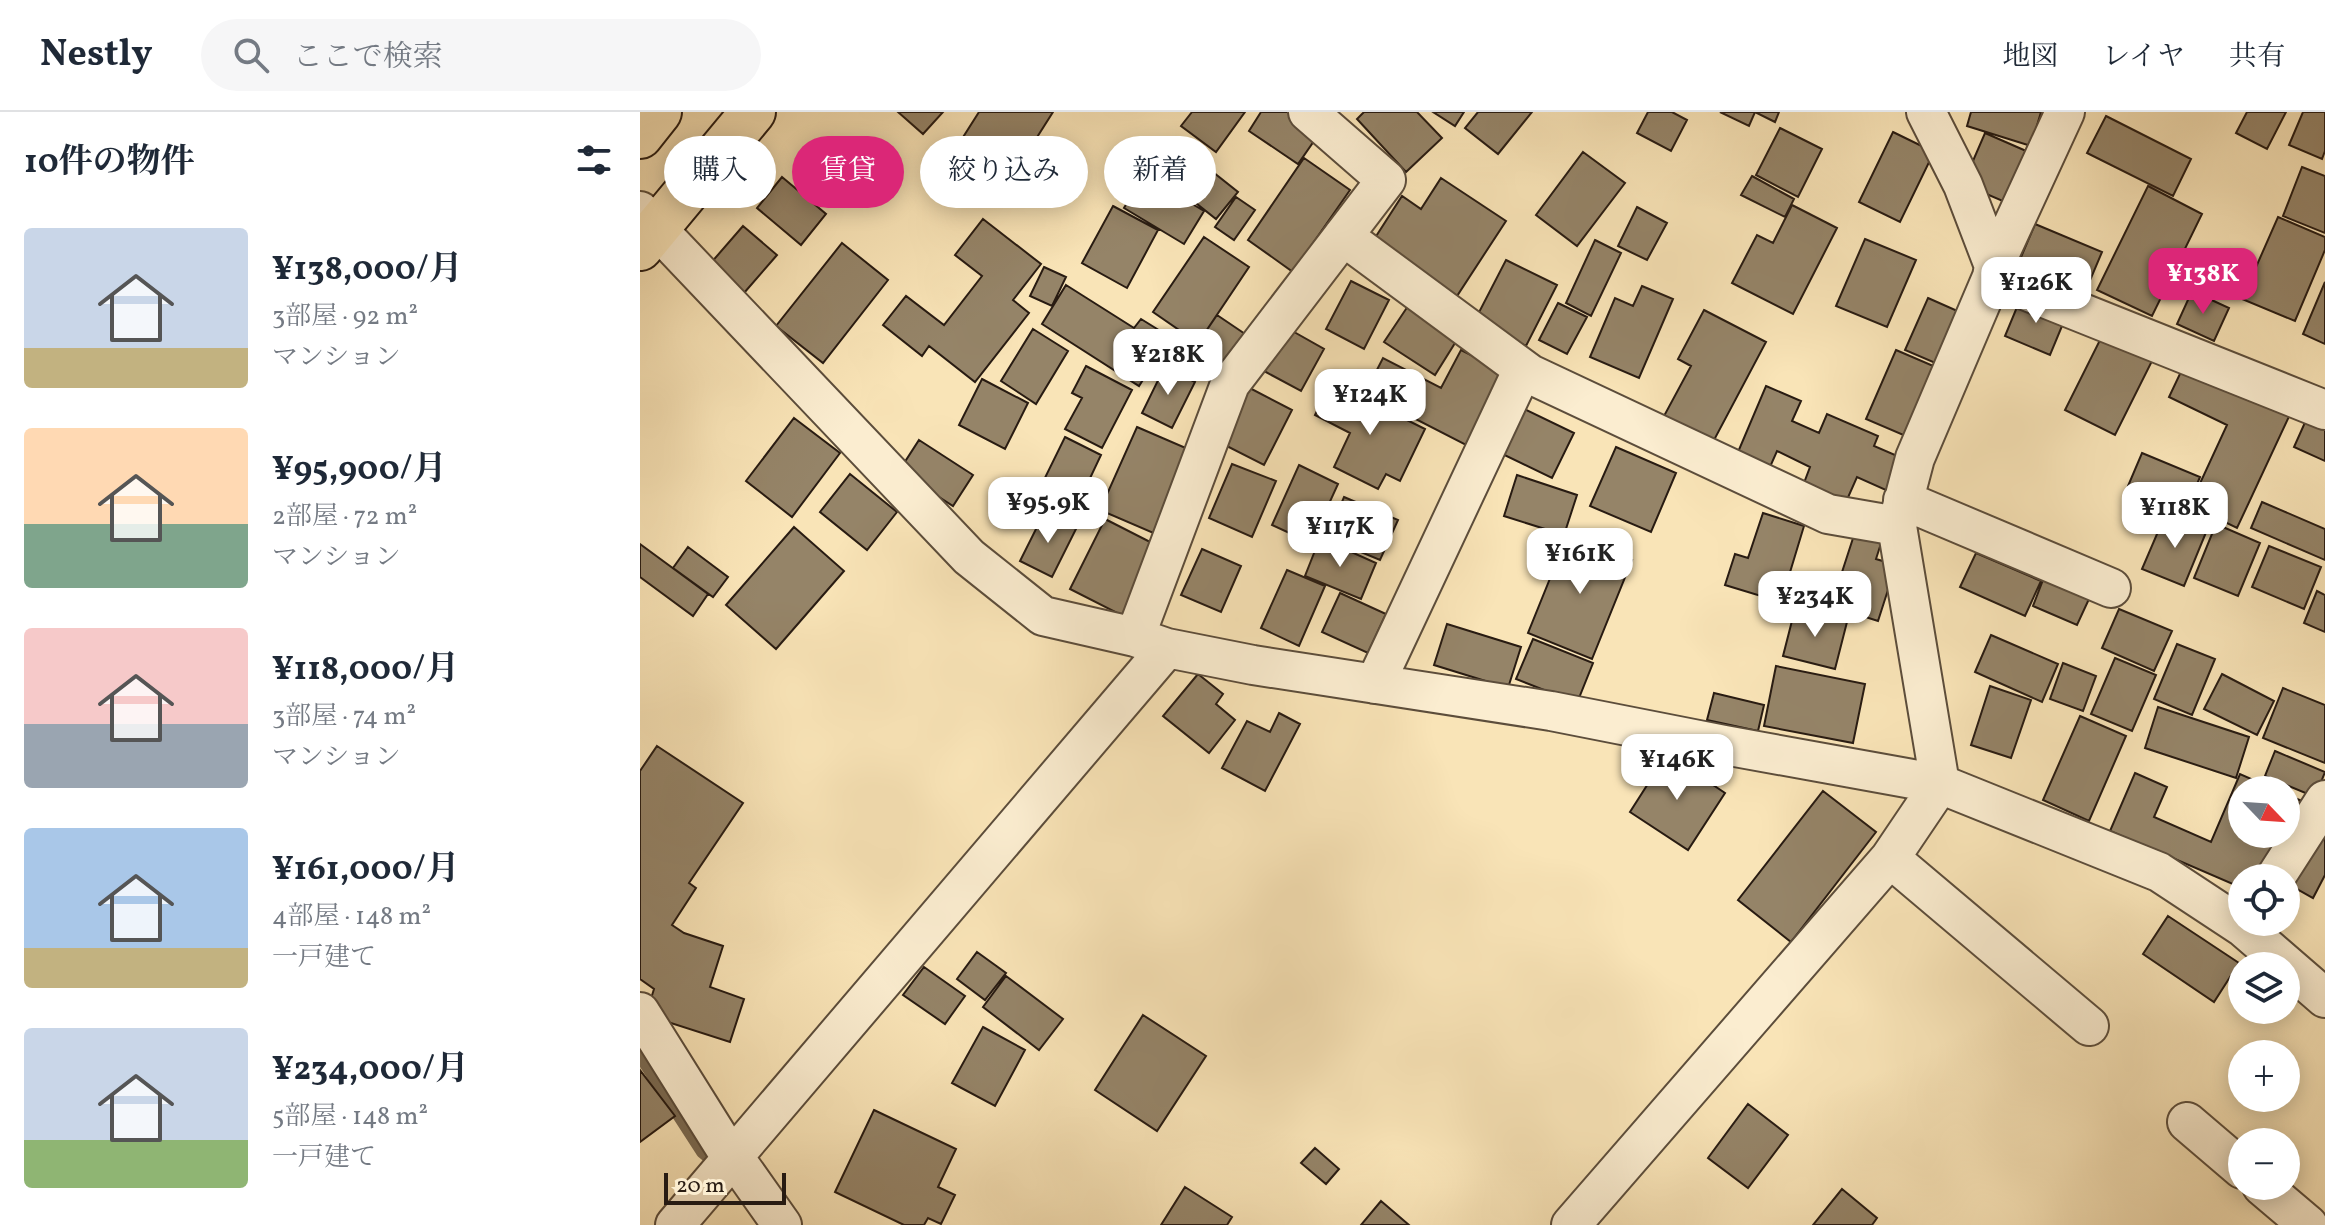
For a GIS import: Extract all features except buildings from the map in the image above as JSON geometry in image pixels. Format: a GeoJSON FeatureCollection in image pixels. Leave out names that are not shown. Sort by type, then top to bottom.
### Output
{"type":"FeatureCollection","features":[{"type":"Feature","properties":{"kind":"highway"},"geometry":{"type":"LineString","coordinates":[[640,136],[659,112]]}},
{"type":"Feature","properties":{"kind":"highway"},"geometry":{"type":"LineString","coordinates":[[645,229],[753,112]]}},
{"type":"Feature","properties":{"kind":"street"},"geometry":{"type":"LineString","coordinates":[[675,1225],[1151,643],[1230,384],[1386,180],[1308,112]]}},
{"type":"Feature","properties":{"kind":"street"},"geometry":{"type":"LineString","coordinates":[[1926,112],[1963,185],[1993,271],[2325,410]]}},
{"type":"Feature","properties":{"kind":"street"},"geometry":{"type":"LineString","coordinates":[[1571,1225],[1890,858],[1940,784],[1900,513],[1915,458],[1993,271],[2065,112]]}},
{"type":"Feature","properties":{"kind":"street"},"geometry":{"type":"LineString","coordinates":[[645,229],[969,557],[1043,616],[1151,643],[1375,684],[1551,711],[1940,784],[2159,872],[2228,914]]}},
{"type":"Feature","properties":{"kind":"street"},"geometry":{"type":"LineString","coordinates":[[1343,236],[1530,374],[1828,514],[1900,513],[2111,588]]}},
{"type":"Feature","properties":{"kind":"street"},"geometry":{"type":"LineString","coordinates":[[1375,684],[1523,369]]}},
{"type":"Feature","properties":{"kind":"street"},"geometry":{"type":"LineString","coordinates":[[2284,864],[2325,800]]}},
{"type":"Feature","properties":{"kind":"street"},"geometry":{"type":"LineString","coordinates":[[1890,858],[2089,1026]]}},
{"type":"Feature","properties":{"kind":"street"},"geometry":{"type":"LineString","coordinates":[[2258,936],[2325,998]]}},
{"type":"Feature","properties":{"kind":"street"},"geometry":{"type":"LineString","coordinates":[[640,1012],[732,1159],[782,1225]]}},
{"type":"Feature","properties":{"kind":"street"},"geometry":{"type":"LineString","coordinates":[[2187,1122],[2228,1157]]}},
{"type":"Feature","properties":{"kind":"street"},"geometry":{"type":"LineString","coordinates":[[2279,1200],[2308,1225]]}},
{"type":"Feature","properties":{"kind":"waterway"},"geometry":{"type":"LineString","coordinates":[[640,1056],[702,1152],[719,1166]]}}]}
